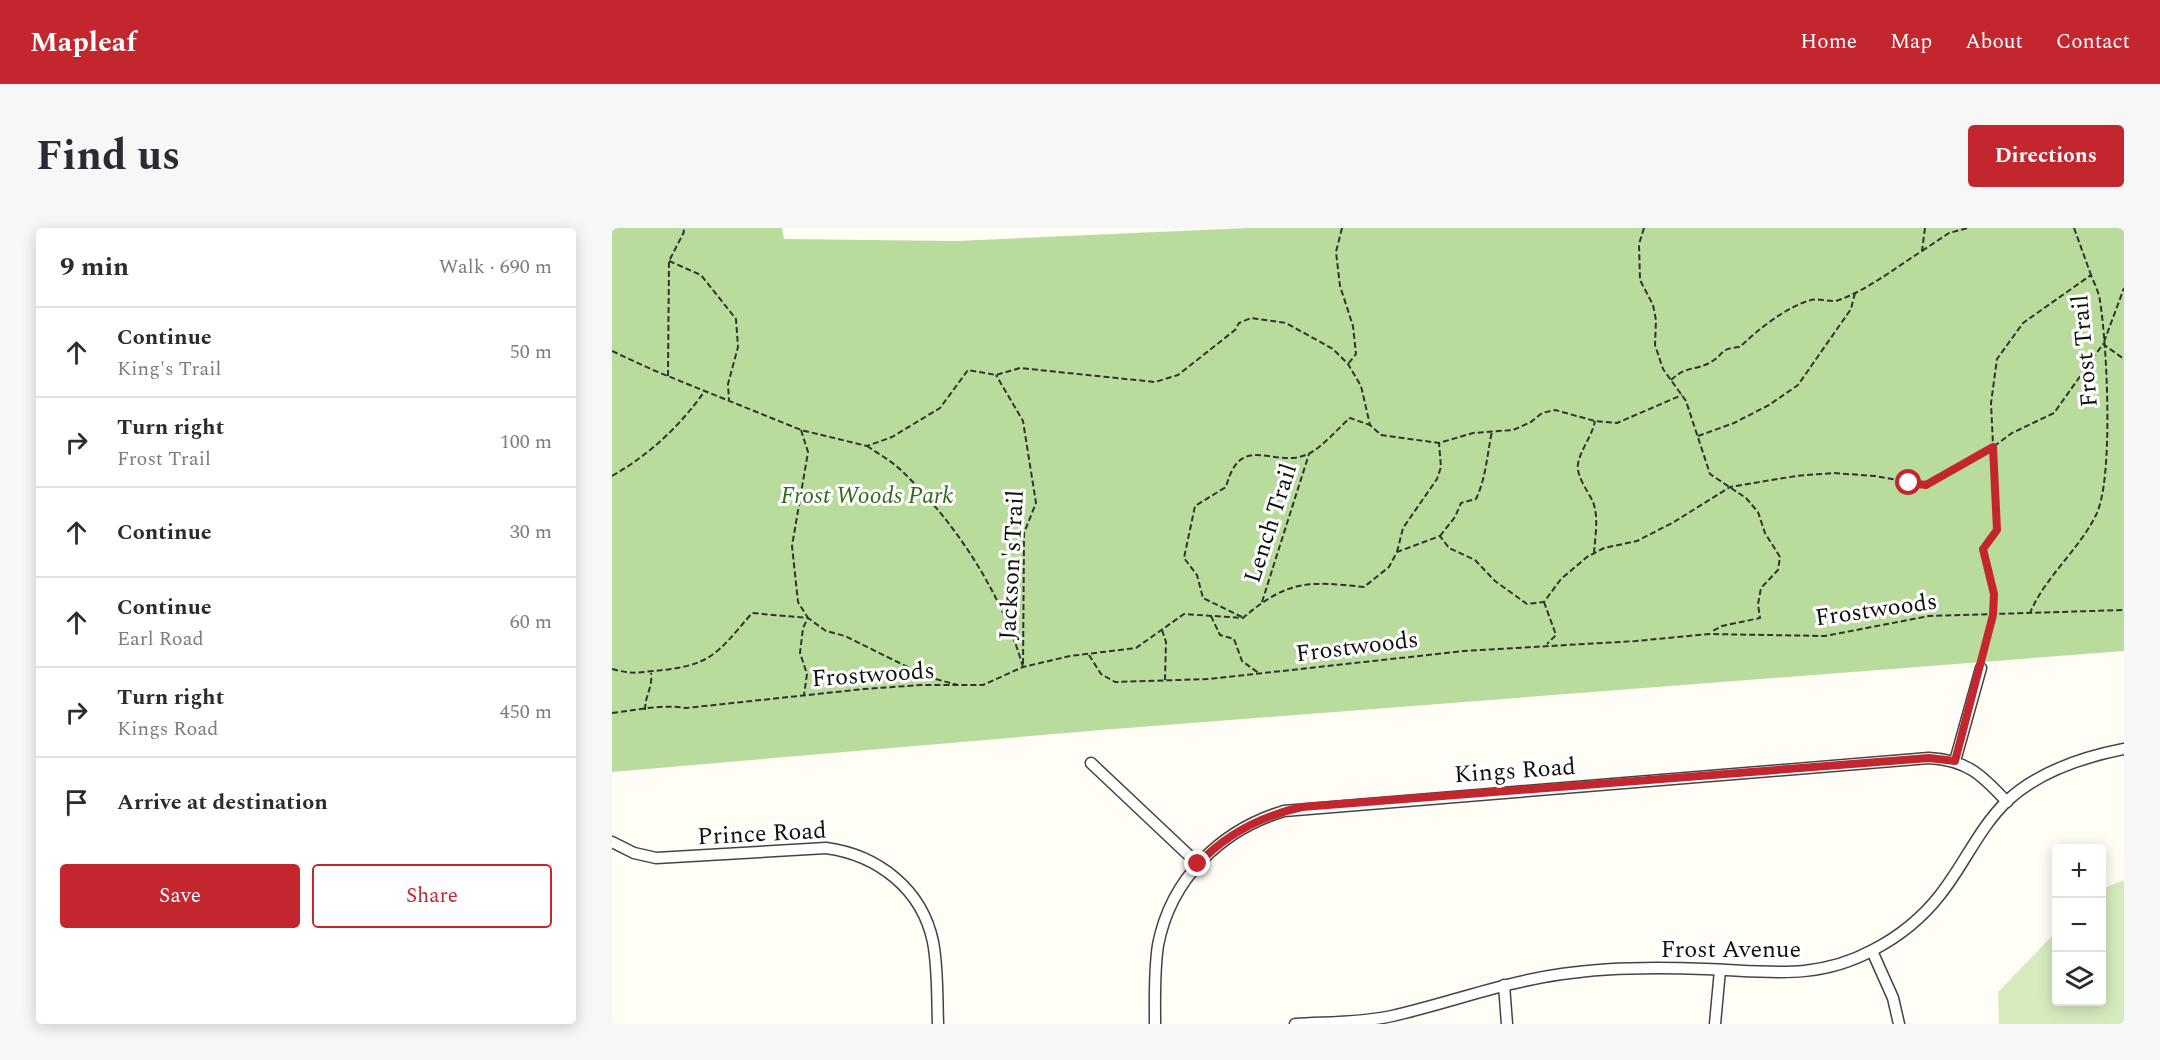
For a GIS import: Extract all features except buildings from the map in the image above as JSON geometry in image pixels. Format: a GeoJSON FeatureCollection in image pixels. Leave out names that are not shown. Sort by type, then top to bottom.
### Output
{"type":"FeatureCollection","features":[{"type":"Feature","properties":{"kind":"street"},"geometry":{"type":"LineString","coordinates":[[1955,761],[1981,668]]}},
{"type":"Feature","properties":{"kind":"street","name":"Frost Avenue"},"geometry":{"type":"LineString","coordinates":[[1297,1024],[1360,1021],[1391,1016],[1504,985],[1564,973],[1720,970],[1761,974],[1800,972],[1832,966],[1872,951],[1925,912],[2007,802],[2022,789],[2058,768],[2080,759],[2124,749]]}},
{"type":"Feature","properties":{"kind":"street","name":"Kings Road"},"geometry":{"type":"LineString","coordinates":[[1155,1024],[1156,970],[1162,929],[1175,896],[1198,864],[1221,842],[1251,823],[1302,807],[1921,759],[1955,761],[1971,768],[2007,802]]}},
{"type":"Feature","properties":{"kind":"street"},"geometry":{"type":"LineString","coordinates":[[1091,763],[1198,864]]}},
{"type":"Feature","properties":{"kind":"street","name":"Prince Road"},"geometry":{"type":"LineString","coordinates":[[612,842],[634,853],[656,858],[826,848],[851,853],[874,862],[903,885],[918,905],[929,927],[934,951],[938,1024]]}},
{"type":"Feature","properties":{"kind":"street"},"geometry":{"type":"LineString","coordinates":[[1872,951],[1893,998],[1899,1024]]}},
{"type":"Feature","properties":{"kind":"street"},"geometry":{"type":"LineString","coordinates":[[1715,1024],[1720,970]]}},
{"type":"Feature","properties":{"kind":"street"},"geometry":{"type":"LineString","coordinates":[[1504,985],[1506,1024]]}},
{"type":"Feature","properties":{"kind":"path"},"geometry":{"type":"LineString","coordinates":[[668,376],[669,261],[684,231],[683,228]]}},
{"type":"Feature","properties":{"kind":"path"},"geometry":{"type":"LineString","coordinates":[[1342,228],[1336,252],[1340,286],[1353,326],[1356,354],[1348,364]]}},
{"type":"Feature","properties":{"kind":"path"},"geometry":{"type":"LineString","coordinates":[[1644,228],[1639,243],[1640,280],[1653,305],[1656,320],[1655,345],[1663,369],[1682,395],[1710,474],[1730,487],[1758,512],[1765,533],[1780,557],[1778,570],[1761,588],[1758,604],[1760,618],[1722,626],[1709,634]]}},
{"type":"Feature","properties":{"kind":"path"},"geometry":{"type":"LineString","coordinates":[[1922,251],[1925,228]]}},
{"type":"Feature","properties":{"kind":"path"},"geometry":{"type":"LineString","coordinates":[[1671,380],[1682,370],[1710,363],[1724,348],[1740,347],[1755,332],[1806,301],[1822,298],[1835,302],[1855,293],[1949,233],[1968,228]]}},
{"type":"Feature","properties":{"kind":"path"},"geometry":{"type":"LineString","coordinates":[[2074,228],[2091,274]]}},
{"type":"Feature","properties":{"kind":"path"},"geometry":{"type":"LineString","coordinates":[[669,261],[700,274],[736,319],[738,347],[728,384],[730,401]]}},
{"type":"Feature","properties":{"kind":"path","name":"Frost Trail"},"geometry":{"type":"LineString","coordinates":[[1981,668],[1993,615],[1994,594],[1983,549],[1997,530],[1991,403],[1997,359],[2023,323],[2091,274],[2100,298],[2106,466],[2097,513],[2071,554],[2037,595],[2030,613]]}},
{"type":"Feature","properties":{"kind":"path"},"geometry":{"type":"LineString","coordinates":[[1440,536],[1449,548],[1475,560],[1495,581],[1527,604],[1544,602],[1561,579],[1594,553],[1604,548],[1637,541],[1674,522],[1730,487],[1796,476],[1833,473],[1875,476],[1926,485],[1993,447],[2012,433],[2054,413],[2103,344],[2124,289]]}},
{"type":"Feature","properties":{"kind":"path"},"geometry":{"type":"LineString","coordinates":[[1698,436],[1734,423],[1769,405],[1798,385],[1851,309],[1855,293]]}},
{"type":"Feature","properties":{"kind":"path"},"geometry":{"type":"LineString","coordinates":[[612,351],[801,430],[867,446],[892,437],[940,408],[969,370],[996,375],[1020,368],[1155,382],[1178,375],[1235,330],[1239,323],[1251,318],[1286,323],[1314,336],[1348,364],[1361,386],[1370,425]]}},
{"type":"Feature","properties":{"kind":"path"},"geometry":{"type":"LineString","coordinates":[[2103,344],[2124,359]]}},
{"type":"Feature","properties":{"kind":"path","name":"Jackson'sTrail"},"geometry":{"type":"LineString","coordinates":[[996,375],[1023,421],[1036,503],[1024,533],[1023,667]]}},
{"type":"Feature","properties":{"kind":"path"},"geometry":{"type":"LineString","coordinates":[[612,476],[641,458],[673,430],[705,391]]}},
{"type":"Feature","properties":{"kind":"path"},"geometry":{"type":"LineString","coordinates":[[1243,618],[1203,598],[1197,575],[1184,558],[1195,506],[1226,487],[1230,469],[1236,462],[1256,453],[1292,459],[1309,454],[1350,418],[1370,425],[1381,435],[1439,443],[1473,433],[1513,430],[1531,422],[1542,412],[1555,410],[1595,421],[1617,423],[1682,395]]}},
{"type":"Feature","properties":{"kind":"path"},"geometry":{"type":"LineString","coordinates":[[1594,553],[1597,525],[1593,504],[1586,492],[1578,466],[1585,446],[1592,438],[1595,421]]}},
{"type":"Feature","properties":{"kind":"path"},"geometry":{"type":"LineString","coordinates":[[801,430],[808,452],[792,546],[798,602],[808,618],[826,631],[845,636],[928,676],[962,686]]}},
{"type":"Feature","properties":{"kind":"path"},"geometry":{"type":"LineString","coordinates":[[1397,552],[1440,536],[1455,517],[1461,503],[1476,499],[1485,480],[1492,431]]}},
{"type":"Feature","properties":{"kind":"path"},"geometry":{"type":"LineString","coordinates":[[1089,655],[1136,648],[1184,614],[1243,618],[1262,602],[1286,587],[1330,583],[1364,587],[1389,567],[1397,552],[1403,528],[1437,479],[1441,467],[1439,443]]}},
{"type":"Feature","properties":{"kind":"path","name":"Jackson'sTrail"},"geometry":{"type":"LineString","coordinates":[[867,446],[903,471],[936,508],[971,557],[994,590],[1023,667]]}},
{"type":"Feature","properties":{"kind":"path","name":"Lench Trail"},"geometry":{"type":"LineString","coordinates":[[1262,602],[1309,454]]}},
{"type":"Feature","properties":{"kind":"path"},"geometry":{"type":"LineString","coordinates":[[1544,602],[1556,635],[1547,645]]}},
{"type":"Feature","properties":{"kind":"path","name":"Frostwoods"},"geometry":{"type":"LineString","coordinates":[[612,713],[645,710],[663,704],[686,708],[921,685],[983,685],[1023,667],[1070,656],[1089,655],[1101,675],[1115,682],[1165,680],[1260,674],[1373,659],[1709,634],[1825,636],[1929,616],[2124,610]]}},
{"type":"Feature","properties":{"kind":"path"},"geometry":{"type":"LineString","coordinates":[[612,669],[635,675],[672,671],[698,664],[720,649],[752,613],[808,618]]}},
{"type":"Feature","properties":{"kind":"path"},"geometry":{"type":"LineString","coordinates":[[1211,616],[1220,635],[1234,639],[1242,662],[1260,674]]}},
{"type":"Feature","properties":{"kind":"path"},"geometry":{"type":"LineString","coordinates":[[804,695],[807,674],[800,653],[803,628],[808,618]]}},
{"type":"Feature","properties":{"kind":"path"},"geometry":{"type":"LineString","coordinates":[[1162,630],[1166,642],[1165,680]]}},
{"type":"Feature","properties":{"kind":"path"},"geometry":{"type":"LineString","coordinates":[[645,710],[645,697],[653,685],[651,672]]}},
{"type":"Feature","properties":{"kind":"green space","name":"Frost Woods Park"},"geometry":{"type":"Polygon","coordinates":[[[612,228],[782,228],[784,239],[957,241],[1248,228],[2124,228],[2124,651],[1101,730],[612,772],[612,228]]]}},
{"type":"Feature","properties":{"kind":"green space"},"geometry":{"type":"Polygon","coordinates":[[[2124,880],[2124,1024],[1999,1024],[1998,992],[2052,936],[2052,1006],[2106,1006],[2106,887],[2124,880]]]}},
{"type":"Feature","properties":{"kind":"route"},"geometry":{"type":"LineString","coordinates":[[1198,864],[1221,842],[1251,823],[1267,816],[1302,807],[1929,758],[1955,761],[1993,615],[1994,594],[1983,549],[1997,530],[1993,447],[1926,485],[1909,483]]}}]}
